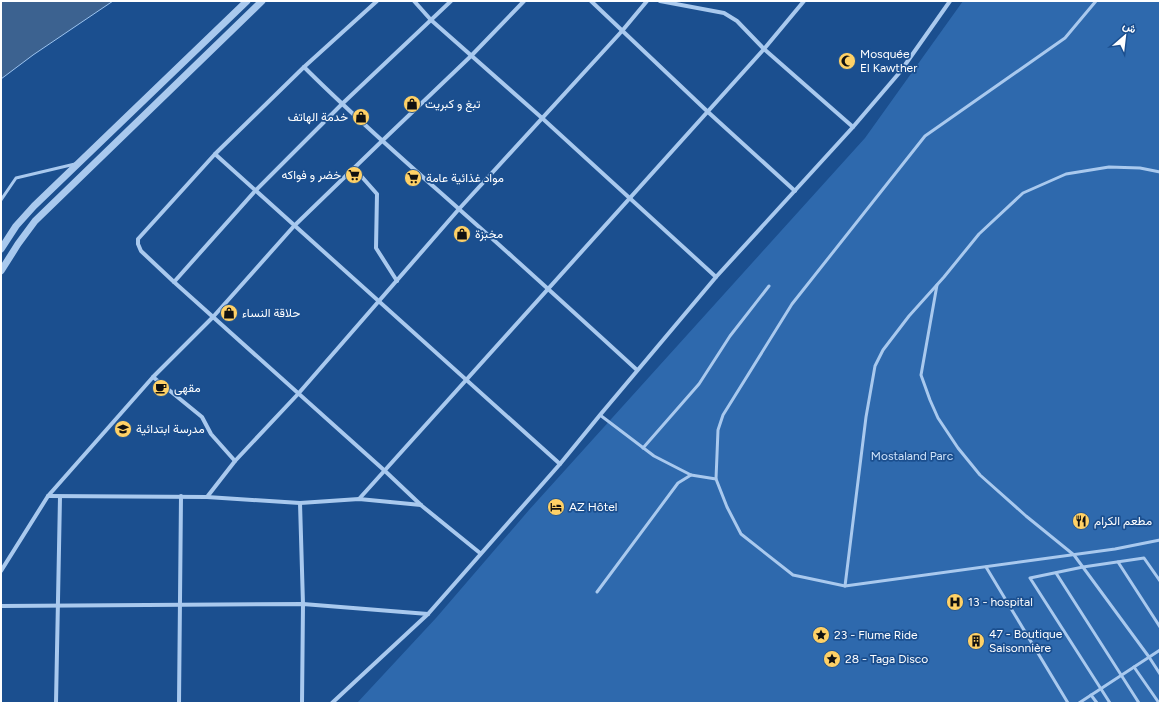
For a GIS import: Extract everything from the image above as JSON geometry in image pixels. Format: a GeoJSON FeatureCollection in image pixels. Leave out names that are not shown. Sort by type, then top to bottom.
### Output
{"type":"FeatureCollection","features":[{"type":"Feature","properties":{"kind":"street"},"geometry":{"type":"LineString","coordinates":[[1,249],[16,226],[34,206],[247,1]]}},
{"type":"Feature","properties":{"kind":"street"},"geometry":{"type":"LineString","coordinates":[[1,271],[35,221],[262,1]]}},
{"type":"Feature","properties":{"kind":"street"},"geometry":{"type":"LineString","coordinates":[[377,1],[304,67],[215,154],[138,239],[138,244],[141,251],[174,282],[385,470],[422,506],[480,553]]}},
{"type":"Feature","properties":{"kind":"street"},"geometry":{"type":"LineString","coordinates":[[414,1],[431,20],[542,118],[716,277]]}},
{"type":"Feature","properties":{"kind":"street"},"geometry":{"type":"LineString","coordinates":[[174,282],[255,191],[342,104],[452,1]]}},
{"type":"Feature","properties":{"kind":"street"},"geometry":{"type":"LineString","coordinates":[[1,571],[48,496],[153,377],[213,317],[294,226],[471,56],[524,1]]}},
{"type":"Feature","properties":{"kind":"street"},"geometry":{"type":"LineString","coordinates":[[591,1],[708,112],[795,191]]}},
{"type":"Feature","properties":{"kind":"street"},"geometry":{"type":"LineString","coordinates":[[207,497],[236,461],[298,394],[459,209],[622,31],[647,1]]}},
{"type":"Feature","properties":{"kind":"street"},"geometry":{"type":"LineString","coordinates":[[660,1],[724,13],[737,21],[764,49],[853,127]]}},
{"type":"Feature","properties":{"kind":"street"},"geometry":{"type":"LineString","coordinates":[[359,499],[708,112],[804,1]]}},
{"type":"Feature","properties":{"kind":"street"},"geometry":{"type":"LineString","coordinates":[[332,703],[428,614],[480,553],[560,464],[600,414],[716,277],[853,127],[900,72],[950,1]]}},
{"type":"Feature","properties":{"kind":"street"},"geometry":{"type":"LineString","coordinates":[[304,67],[382,141],[637,370]]}},
{"type":"Feature","properties":{"kind":"street"},"geometry":{"type":"LineString","coordinates":[[215,154],[560,464]]}},
{"type":"Feature","properties":{"kind":"street"},"geometry":{"type":"LineString","coordinates":[[354,168],[377,194],[376,248],[397,281]]}},
{"type":"Feature","properties":{"kind":"street"},"geometry":{"type":"LineString","coordinates":[[153,377],[202,417],[211,434],[236,461]]}},
{"type":"Feature","properties":{"kind":"street"},"geometry":{"type":"LineString","coordinates":[[48,496],[181,496],[300,503],[359,499],[422,506]]}},
{"type":"Feature","properties":{"kind":"street"},"geometry":{"type":"LineString","coordinates":[[179,703],[181,496]]}},
{"type":"Feature","properties":{"kind":"street"},"geometry":{"type":"LineString","coordinates":[[56,703],[60,497]]}},
{"type":"Feature","properties":{"kind":"street"},"geometry":{"type":"LineString","coordinates":[[300,503],[303,604],[302,703]]}},
{"type":"Feature","properties":{"kind":"street"},"geometry":{"type":"LineString","coordinates":[[1,606],[303,604],[428,614]]}},
{"type":"Feature","properties":{"kind":"lane"},"geometry":{"type":"LineString","coordinates":[[1096,1],[1066,38],[925,136],[806,285],[792,304],[723,415],[718,430],[716,479],[741,534],[793,575],[846,586],[1115,549],[1160,540]]}},
{"type":"Feature","properties":{"kind":"lane"},"geometry":{"type":"LineString","coordinates":[[1,200],[16,178],[79,163]]}},
{"type":"Feature","properties":{"kind":"lane"},"geometry":{"type":"LineString","coordinates":[[846,586],[866,417],[875,366],[884,350],[909,316],[979,234],[1023,193],[1066,174],[1102,168],[1140,168],[1160,172]]}},
{"type":"Feature","properties":{"kind":"lane"},"geometry":{"type":"LineString","coordinates":[[937,285],[921,376],[938,418],[958,448],[980,475],[1026,516],[1074,555],[1160,674]]}},
{"type":"Feature","properties":{"kind":"lane"},"geometry":{"type":"LineString","coordinates":[[643,448],[699,384],[730,336],[769,286]]}},
{"type":"Feature","properties":{"kind":"lane"},"geometry":{"type":"LineString","coordinates":[[600,414],[654,456],[691,475],[716,479]]}},
{"type":"Feature","properties":{"kind":"lane"},"geometry":{"type":"LineString","coordinates":[[597,592],[678,483],[691,475]]}},
{"type":"Feature","properties":{"kind":"lane"},"geometry":{"type":"LineString","coordinates":[[1110,703],[1030,578],[1083,567],[1144,558],[1160,581]]}},
{"type":"Feature","properties":{"kind":"lane"},"geometry":{"type":"LineString","coordinates":[[1118,562],[1160,627]]}},
{"type":"Feature","properties":{"kind":"lane"},"geometry":{"type":"LineString","coordinates":[[986,567],[1068,703]]}},
{"type":"Feature","properties":{"kind":"lane"},"geometry":{"type":"LineString","coordinates":[[1056,573],[1139,703]]}},
{"type":"Feature","properties":{"kind":"lane"},"geometry":{"type":"LineString","coordinates":[[1079,703],[1160,650]]}},
{"type":"Feature","properties":{"kind":"lane"},"geometry":{"type":"LineString","coordinates":[[1134,667],[1159,703]]}},
{"type":"Feature","properties":{"kind":"lane"},"geometry":{"type":"LineString","coordinates":[[1091,695],[1097,703]]}},
{"type":"Feature","properties":{"kind":"green space","name":"Mostaland Parc"},"geometry":{"type":"Polygon","coordinates":[[[963,1],[1160,1],[1160,703],[357,703],[436,618],[529,510],[865,138],[963,1]]]}},
{"type":"Feature","properties":{"kind":"shaded area"},"geometry":{"type":"Polygon","coordinates":[[[1,1],[113,1],[33,55],[1,79],[1,1]]]}},
{"type":"Feature","properties":{"kind":"place","name":"Mosquée El Kawther"},"geometry":{"type":"Point","coordinates":[847,61]}},
{"type":"Feature","properties":{"kind":"place","name":"تبغ و كبريت"},"geometry":{"type":"Point","coordinates":[412,104]}},
{"type":"Feature","properties":{"kind":"place","name":"خدمة الهاتف"},"geometry":{"type":"Point","coordinates":[361,117]}},
{"type":"Feature","properties":{"kind":"place","name":"خضر و فواكه"},"geometry":{"type":"Point","coordinates":[354,175]}},
{"type":"Feature","properties":{"kind":"place","name":"مواد غذائية عامة"},"geometry":{"type":"Point","coordinates":[413,178]}},
{"type":"Feature","properties":{"kind":"place","name":"مخبزة"},"geometry":{"type":"Point","coordinates":[462,234]}},
{"type":"Feature","properties":{"kind":"place","name":"حلاقة النساء"},"geometry":{"type":"Point","coordinates":[229,313]}},
{"type":"Feature","properties":{"kind":"place","name":"مقهى"},"geometry":{"type":"Point","coordinates":[161,388]}},
{"type":"Feature","properties":{"kind":"place","name":"مدرسة ابتدائية"},"geometry":{"type":"Point","coordinates":[123,429]}},
{"type":"Feature","properties":{"kind":"place","name":"AZ Hôtel"},"geometry":{"type":"Point","coordinates":[556,507]}},
{"type":"Feature","properties":{"kind":"place","name":"مطعم الكرام"},"geometry":{"type":"Point","coordinates":[1081,521]}},
{"type":"Feature","properties":{"kind":"place","name":"13 - hospital"},"geometry":{"type":"Point","coordinates":[955,602]}},
{"type":"Feature","properties":{"kind":"place","name":"23 - Flume Ride"},"geometry":{"type":"Point","coordinates":[821,635]}},
{"type":"Feature","properties":{"kind":"place","name":"47 - Boutique Saisonnière"},"geometry":{"type":"Point","coordinates":[976,641]}},
{"type":"Feature","properties":{"kind":"place","name":"28 - Taga Disco"},"geometry":{"type":"Point","coordinates":[832,659]}}]}
